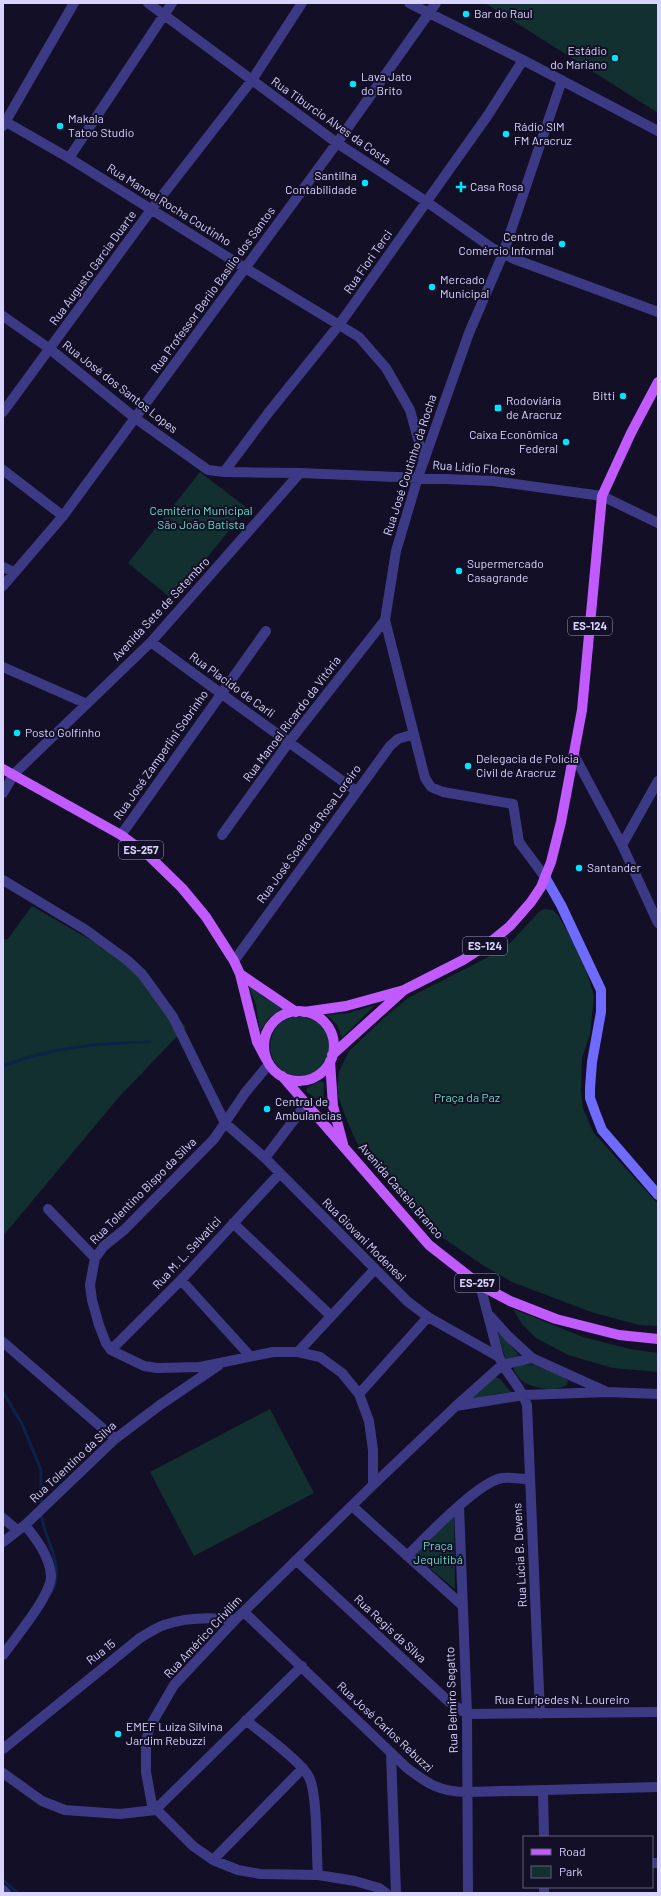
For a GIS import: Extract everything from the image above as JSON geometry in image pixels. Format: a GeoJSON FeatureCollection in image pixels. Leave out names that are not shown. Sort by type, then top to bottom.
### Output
{"type":"FeatureCollection","features":[{"type":"Feature","properties":{"kind":"main road","name":"ES-124"},"geometry":{"type":"LineString","coordinates":[[300,1012],[346,1006],[404,990],[463,960],[488,944],[523,912],[541,886],[557,836],[574,755],[586,677],[602,496],[631,433],[658,382]]}},
{"type":"Feature","properties":{"kind":"main road","name":"ES-257"},"geometry":{"type":"LineString","coordinates":[[3,769],[121,835],[148,855],[182,888],[206,917],[234,960],[240,974],[257,1042],[268,1061]]}},
{"type":"Feature","properties":{"kind":"main road"},"geometry":{"type":"LineString","coordinates":[[240,974],[300,1012],[313,1015],[322,1020],[328,1027],[333,1041],[331,1058],[322,1072],[310,1079],[295,1081],[282,1076],[268,1061],[264,1045],[271,1025],[282,1016],[300,1012]]}},
{"type":"Feature","properties":{"kind":"main road","name":"ES-124"},"geometry":{"type":"LineString","coordinates":[[331,1058],[404,990]]}},
{"type":"Feature","properties":{"kind":"main road","name":"Avenida Castelo Branco"},"geometry":{"type":"LineString","coordinates":[[331,1058],[333,1106],[344,1146]]}},
{"type":"Feature","properties":{"kind":"main road","name":"Avenida Castelo Branco"},"geometry":{"type":"LineString","coordinates":[[282,1076],[344,1146],[394,1207],[429,1245],[480,1285],[510,1301],[556,1319],[619,1335],[658,1339]]}},
{"type":"Feature","properties":{"kind":"street"},"geometry":{"type":"LineString","coordinates":[[4,124],[74,3]]}},
{"type":"Feature","properties":{"kind":"street","name":"Rua Tiburcio Alves da Costa"},"geometry":{"type":"LineString","coordinates":[[148,3],[165,14],[337,143],[503,254],[658,312]]}},
{"type":"Feature","properties":{"kind":"street"},"geometry":{"type":"LineString","coordinates":[[69,158],[172,3]]}},
{"type":"Feature","properties":{"kind":"street","name":"Rua Augusto Garcia Duarte"},"geometry":{"type":"LineString","coordinates":[[3,412],[151,210],[252,80],[302,3]]}},
{"type":"Feature","properties":{"kind":"street"},"geometry":{"type":"LineString","coordinates":[[409,3],[562,80],[658,131]]}},
{"type":"Feature","properties":{"kind":"street","name":"Rua Professor Berilo Basílio dos Santos"},"geometry":{"type":"LineString","coordinates":[[3,586],[63,516],[337,143],[436,3]]}},
{"type":"Feature","properties":{"kind":"street","name":"Rua Fiori Terci"},"geometry":{"type":"LineString","coordinates":[[224,472],[269,412],[339,325],[488,115],[523,60]]}},
{"type":"Feature","properties":{"kind":"street","name":"Rua José Coutinho da Rocha"},"geometry":{"type":"LineString","coordinates":[[544,877],[520,842],[513,804],[444,792],[431,787],[425,778],[385,620],[396,551],[418,477],[469,333],[503,254],[562,80]]}},
{"type":"Feature","properties":{"kind":"street","name":"Rua Manoel Rocha Coutinho"},"geometry":{"type":"LineString","coordinates":[[4,124],[69,158],[359,337],[386,368],[410,410],[424,461]]}},
{"type":"Feature","properties":{"kind":"street","name":"Rua José dos Santos Lopes"},"geometry":{"type":"LineString","coordinates":[[3,316],[50,349],[135,418],[193,461],[208,470],[224,472]]}},
{"type":"Feature","properties":{"kind":"street"},"geometry":{"type":"LineString","coordinates":[[3,470],[63,516]]}},
{"type":"Feature","properties":{"kind":"street","name":"Rua Lidio Flores"},"geometry":{"type":"LineString","coordinates":[[224,472],[300,473],[493,481],[602,496],[658,523]]}},
{"type":"Feature","properties":{"kind":"street","name":"Avenida Sete de Setembro"},"geometry":{"type":"LineString","coordinates":[[3,793],[14,774],[151,642],[300,473]]}},
{"type":"Feature","properties":{"kind":"street"},"geometry":{"type":"LineString","coordinates":[[3,567],[14,572]]}},
{"type":"Feature","properties":{"kind":"street","name":"Rua Manoel Ricardo da Vitória"},"geometry":{"type":"LineString","coordinates":[[222,835],[290,742],[385,620]]}},
{"type":"Feature","properties":{"kind":"street","name":"Rua José Zamperlini Sobrinho"},"geometry":{"type":"LineString","coordinates":[[121,835],[266,631]]}},
{"type":"Feature","properties":{"kind":"street","name":"Rua Placido de Carli"},"geometry":{"type":"LineString","coordinates":[[151,642],[220,694],[290,742],[356,791]]}},
{"type":"Feature","properties":{"kind":"street"},"geometry":{"type":"LineString","coordinates":[[3,666],[87,704]]}},
{"type":"Feature","properties":{"kind":"street","name":"Rua José Soeiro da Rosa Loreiro"},"geometry":{"type":"LineString","coordinates":[[234,960],[390,746],[398,739],[414,734]]}},
{"type":"Feature","properties":{"kind":"street"},"geometry":{"type":"LineString","coordinates":[[574,755],[622,845],[658,923]]}},
{"type":"Feature","properties":{"kind":"street"},"geometry":{"type":"LineString","coordinates":[[622,845],[658,781]]}},
{"type":"Feature","properties":{"kind":"street"},"geometry":{"type":"LineString","coordinates":[[544,877],[564,912],[601,990],[601,1012],[592,1062],[590,1088],[590,1098],[595,1112],[602,1130],[658,1194]]}},
{"type":"Feature","properties":{"kind":"street"},"geometry":{"type":"LineString","coordinates":[[3,880],[86,930],[127,960],[142,974],[173,1017],[225,1123]]}},
{"type":"Feature","properties":{"kind":"street","name":"Rua Tolentino Bispo da Silva"},"geometry":{"type":"LineString","coordinates":[[111,1350],[106,1343],[99,1325],[92,1300],[90,1285],[95,1258],[104,1246],[124,1230],[214,1139],[268,1061]]}},
{"type":"Feature","properties":{"kind":"street"},"geometry":{"type":"LineString","coordinates":[[265,1158],[306,1104]]}},
{"type":"Feature","properties":{"kind":"street","name":"Rua Giovani Modenesi"},"geometry":{"type":"LineString","coordinates":[[225,1123],[265,1158],[407,1301],[428,1318],[501,1361]]}},
{"type":"Feature","properties":{"kind":"street","name":"Rua M. L. Selvatici"},"geometry":{"type":"LineString","coordinates":[[111,1350],[181,1280],[280,1173]]}},
{"type":"Feature","properties":{"kind":"street"},"geometry":{"type":"LineString","coordinates":[[48,1209],[95,1258]]}},
{"type":"Feature","properties":{"kind":"street"},"geometry":{"type":"LineString","coordinates":[[233,1223],[330,1315]]}},
{"type":"Feature","properties":{"kind":"street"},"geometry":{"type":"LineString","coordinates":[[298,1352],[330,1315],[374,1269]]}},
{"type":"Feature","properties":{"kind":"street"},"geometry":{"type":"LineString","coordinates":[[181,1280],[250,1356]]}},
{"type":"Feature","properties":{"kind":"street"},"geometry":{"type":"LineString","coordinates":[[480,1285],[501,1361],[524,1396]]}},
{"type":"Feature","properties":{"kind":"street"},"geometry":{"type":"LineString","coordinates":[[489,1314],[509,1337],[532,1358],[607,1392]]}},
{"type":"Feature","properties":{"kind":"street"},"geometry":{"type":"LineString","coordinates":[[359,1394],[428,1318]]}},
{"type":"Feature","properties":{"kind":"street"},"geometry":{"type":"LineString","coordinates":[[3,1342],[115,1439]]}},
{"type":"Feature","properties":{"kind":"street"},"geometry":{"type":"LineString","coordinates":[[111,1350],[144,1366],[157,1368],[200,1367],[273,1352],[298,1352],[320,1357],[342,1373],[359,1394],[369,1421],[373,1450],[373,1485]]}},
{"type":"Feature","properties":{"kind":"street"},"geometry":{"type":"LineString","coordinates":[[501,1361],[532,1358]]}},
{"type":"Feature","properties":{"kind":"street","name":"Rua Américo Crivilim"},"geometry":{"type":"LineString","coordinates":[[386,1893],[379,1888],[355,1881],[318,1875],[252,1873],[238,1870],[213,1860],[193,1846],[155,1810],[149,1793],[146,1772],[146,1743],[149,1728],[174,1685],[235,1620],[501,1361]]}},
{"type":"Feature","properties":{"kind":"street","name":"Rua Tolentino da Silva"},"geometry":{"type":"LineString","coordinates":[[3,1542],[115,1439],[160,1405],[223,1363]]}},
{"type":"Feature","properties":{"kind":"street"},"geometry":{"type":"LineString","coordinates":[[567,1393],[573,1383],[569,1374]]}},
{"type":"Feature","properties":{"kind":"street"},"geometry":{"type":"LineString","coordinates":[[456,1406],[524,1396],[567,1393],[607,1392],[658,1394]]}},
{"type":"Feature","properties":{"kind":"street","name":"Rua Lúcia B. Devens"},"geometry":{"type":"LineString","coordinates":[[524,1396],[526,1405],[530,1479],[540,1714]]}},
{"type":"Feature","properties":{"kind":"street"},"geometry":{"type":"LineString","coordinates":[[407,1556],[459,1506],[487,1484],[501,1478],[530,1479]]}},
{"type":"Feature","properties":{"kind":"street"},"geometry":{"type":"LineString","coordinates":[[352,1506],[462,1605]]}},
{"type":"Feature","properties":{"kind":"street","name":"Rua Belmiro Segatto"},"geometry":{"type":"LineString","coordinates":[[459,1506],[467,1714],[468,1893]]}},
{"type":"Feature","properties":{"kind":"street"},"geometry":{"type":"LineString","coordinates":[[3,1518],[21,1527],[38,1541],[48,1561],[51,1577],[47,1592],[3,1655]]}},
{"type":"Feature","properties":{"kind":"street","name":"Rua Regis da Silva"},"geometry":{"type":"LineString","coordinates":[[296,1560],[448,1701],[467,1714]]}},
{"type":"Feature","properties":{"kind":"street","name":"Rua José Carlos Rebuzzi"},"geometry":{"type":"LineString","coordinates":[[244,1612],[407,1768],[438,1789],[453,1792],[467,1792],[658,1787]]}},
{"type":"Feature","properties":{"kind":"street","name":"Rua 15"},"geometry":{"type":"LineString","coordinates":[[3,1749],[140,1638],[164,1625],[196,1618],[217,1617],[235,1620]]}},
{"type":"Feature","properties":{"kind":"street"},"geometry":{"type":"LineString","coordinates":[[3,1773],[42,1801],[65,1810],[120,1814],[155,1810],[302,1666]]}},
{"type":"Feature","properties":{"kind":"street","name":"Rua Eurípedes N. Loureiro"},"geometry":{"type":"LineString","coordinates":[[467,1714],[658,1712]]}},
{"type":"Feature","properties":{"kind":"street"},"geometry":{"type":"LineString","coordinates":[[246,1720],[303,1768],[310,1778],[314,1799],[318,1875]]}},
{"type":"Feature","properties":{"kind":"street"},"geometry":{"type":"LineString","coordinates":[[391,1753],[396,1893]]}},
{"type":"Feature","properties":{"kind":"street"},"geometry":{"type":"LineString","coordinates":[[213,1860],[303,1768]]}},
{"type":"Feature","properties":{"kind":"street"},"geometry":{"type":"LineString","coordinates":[[543,1790],[544,1836]]}},
{"type":"Feature","properties":{"kind":"street"},"geometry":{"type":"LineString","coordinates":[[3,1890],[6,1893]]}},
{"type":"Feature","properties":{"kind":"green space","name":"Estádio do Mariano"},"geometry":{"type":"Polygon","coordinates":[[[485,3],[658,3],[658,113],[485,3]]]}},
{"type":"Feature","properties":{"kind":"green space","name":"Cemitério Municipal São João Batista"},"geometry":{"type":"Polygon","coordinates":[[[200,472],[247,508],[173,600],[128,563],[200,472]]]}},
{"type":"Feature","properties":{"kind":"green space"},"geometry":{"type":"Polygon","coordinates":[[[32,906],[120,957],[186,1027],[119,1097],[3,1236],[3,938],[7,940],[32,906]]]}},
{"type":"Feature","properties":{"kind":"green space","name":"Praça da Paz"},"geometry":{"type":"Polygon","coordinates":[[[544,909],[553,910],[558,915],[582,957],[594,996],[590,1034],[582,1058],[581,1091],[583,1108],[593,1132],[658,1204],[658,1326],[639,1325],[591,1312],[512,1282],[484,1266],[433,1231],[408,1207],[368,1159],[356,1141],[338,1096],[339,1072],[349,1051],[385,1017],[408,998],[498,952],[510,943],[540,911],[544,909]]]}},
{"type":"Feature","properties":{"kind":"green space"},"geometry":{"type":"Polygon","coordinates":[[[246,979],[264,997],[284,1008],[269,1018],[260,1031],[256,1005],[246,979]]]}},
{"type":"Feature","properties":{"kind":"green space"},"geometry":{"type":"Polygon","coordinates":[[[375,1005],[342,1038],[337,1025],[327,1015],[349,1013],[375,1005]]]}},
{"type":"Feature","properties":{"kind":"green space"},"geometry":{"type":"Polygon","coordinates":[[[300,1016],[316,1021],[321,1025],[325,1030],[330,1046],[325,1062],[321,1067],[316,1071],[300,1076],[284,1071],[279,1067],[275,1062],[270,1046],[275,1030],[279,1025],[284,1021],[300,1016]]]}},
{"type":"Feature","properties":{"kind":"green space"},"geometry":{"type":"Polygon","coordinates":[[[321,1081],[324,1083],[323,1105],[306,1091],[307,1088],[321,1081]]]}},
{"type":"Feature","properties":{"kind":"green space"},"geometry":{"type":"Polygon","coordinates":[[[513,1309],[583,1337],[630,1349],[658,1353],[658,1372],[613,1368],[568,1355],[536,1338],[522,1324],[513,1309]]]}},
{"type":"Feature","properties":{"kind":"green space"},"geometry":{"type":"Polygon","coordinates":[[[498,1334],[501,1334],[519,1355],[506,1360],[498,1334]]]}},
{"type":"Feature","properties":{"kind":"green space"},"geometry":{"type":"Polygon","coordinates":[[[524,1364],[535,1365],[565,1378],[568,1381],[567,1385],[563,1387],[546,1389],[525,1383],[514,1371],[514,1367],[524,1364]]]}},
{"type":"Feature","properties":{"kind":"green space"},"geometry":{"type":"Polygon","coordinates":[[[494,1377],[499,1378],[511,1392],[471,1400],[472,1395],[494,1377]]]}},
{"type":"Feature","properties":{"kind":"green space"},"geometry":{"type":"Polygon","coordinates":[[[270,1409],[314,1493],[194,1556],[150,1472],[270,1409]]]}},
{"type":"Feature","properties":{"kind":"green space","name":"Praça Jequitibá"},"geometry":{"type":"Polygon","coordinates":[[[454,1516],[455,1589],[412,1554],[454,1516]]]}},
{"type":"Feature","properties":{"kind":"waterway"},"geometry":{"type":"LineString","coordinates":[[3,1066],[39,1054],[76,1047],[150,1042]]}},
{"type":"Feature","properties":{"kind":"waterway"},"geometry":{"type":"LineString","coordinates":[[3,1392],[22,1424],[41,1470],[41,1507]]}},
{"type":"Feature","properties":{"kind":"waterway"},"geometry":{"type":"LineString","coordinates":[[41,1513],[56,1563],[57,1573],[51,1593]]}},
{"type":"Feature","properties":{"kind":"waterway"},"geometry":{"type":"LineString","coordinates":[[3,1880],[18,1893]]}},
{"type":"Feature","properties":{"kind":"place","name":"Bar do Raul"},"geometry":{"type":"Point","coordinates":[466,14]}},
{"type":"Feature","properties":{"kind":"place","name":"Estádio do Mariano"},"geometry":{"type":"Point","coordinates":[615,58]}},
{"type":"Feature","properties":{"kind":"place","name":"Lava Jato do Brito"},"geometry":{"type":"Point","coordinates":[353,84]}},
{"type":"Feature","properties":{"kind":"place","name":"Makala Tatoo Studio"},"geometry":{"type":"Point","coordinates":[60,126]}},
{"type":"Feature","properties":{"kind":"place","name":"Rádio SIM FM Aracruz"},"geometry":{"type":"Point","coordinates":[506,134]}},
{"type":"Feature","properties":{"kind":"place","name":"Santilha Contabilidade"},"geometry":{"type":"Point","coordinates":[365,183]}},
{"type":"Feature","properties":{"kind":"place","name":"Casa Rosa"},"geometry":{"type":"Point","coordinates":[461,187]}},
{"type":"Feature","properties":{"kind":"place","name":"Centro de Comércio Informal"},"geometry":{"type":"Point","coordinates":[562,244]}},
{"type":"Feature","properties":{"kind":"place","name":"Mercado Municipal"},"geometry":{"type":"Point","coordinates":[432,287]}},
{"type":"Feature","properties":{"kind":"place","name":"Bitti"},"geometry":{"type":"Point","coordinates":[623,396]}},
{"type":"Feature","properties":{"kind":"place","name":"Rodoviária de Aracruz"},"geometry":{"type":"Point","coordinates":[498,408]}},
{"type":"Feature","properties":{"kind":"place","name":"Caixa Econômica Federal"},"geometry":{"type":"Point","coordinates":[566,442]}},
{"type":"Feature","properties":{"kind":"place","name":"Supermercado Casagrande"},"geometry":{"type":"Point","coordinates":[459,571]}},
{"type":"Feature","properties":{"kind":"place","name":"Posto Golfinho"},"geometry":{"type":"Point","coordinates":[17,733]}},
{"type":"Feature","properties":{"kind":"place","name":"Delegacia de Polícia Civil de Aracruz"},"geometry":{"type":"Point","coordinates":[468,766]}},
{"type":"Feature","properties":{"kind":"place","name":"Santander"},"geometry":{"type":"Point","coordinates":[579,868]}},
{"type":"Feature","properties":{"kind":"place","name":"Central de Ambulancias"},"geometry":{"type":"Point","coordinates":[267,1109]}},
{"type":"Feature","properties":{"kind":"place","name":"EMEF Luiza Silvina Jardim Rebuzzi"},"geometry":{"type":"Point","coordinates":[118,1734]}}]}
